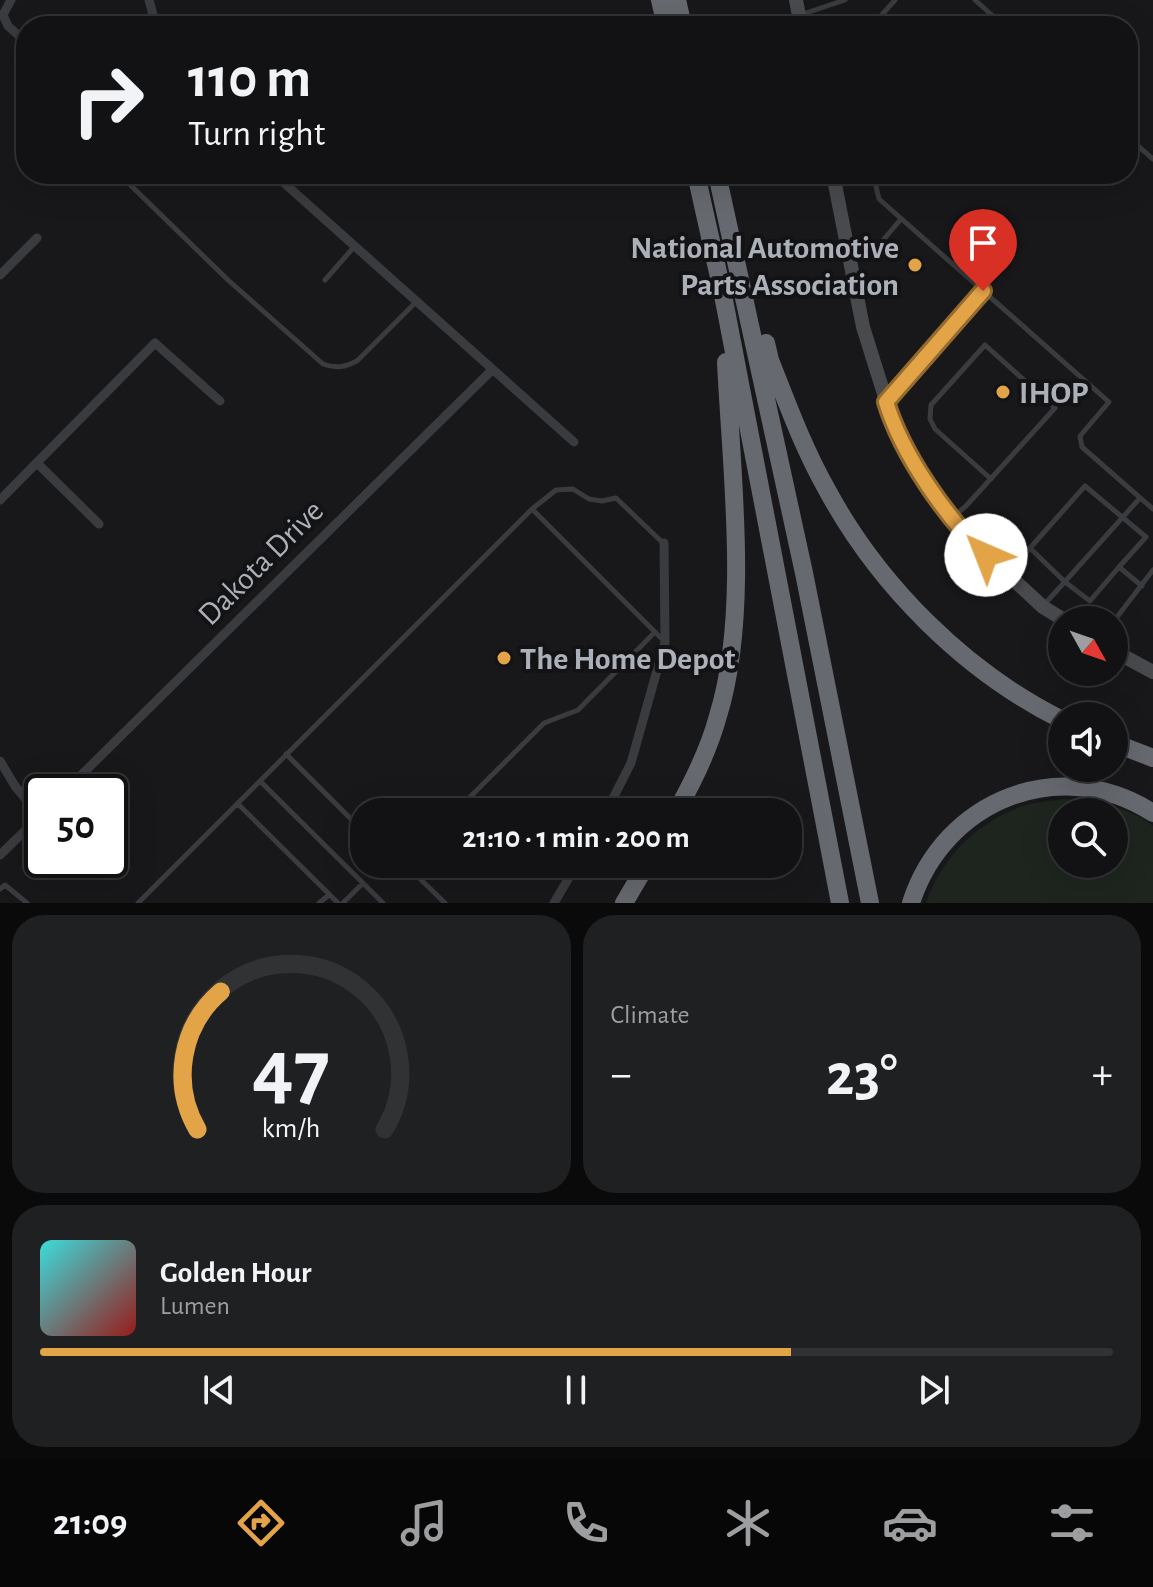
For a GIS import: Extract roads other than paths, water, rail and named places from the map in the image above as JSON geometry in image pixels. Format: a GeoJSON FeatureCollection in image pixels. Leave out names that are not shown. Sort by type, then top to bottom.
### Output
{"type":"FeatureCollection","features":[{"type":"Feature","properties":{"kind":"highway"},"geometry":{"type":"LineString","coordinates":[[698,184],[723,295],[840,903]]}},
{"type":"Feature","properties":{"kind":"highway"},"geometry":{"type":"LineString","coordinates":[[719,184],[804,573],[870,903]]}},
{"type":"Feature","properties":{"kind":"highway"},"geometry":{"type":"LineString","coordinates":[[726,184],[770,360],[812,462],[852,532],[878,569],[960,651],[1008,688],[1048,712]]}},
{"type":"Feature","properties":{"kind":"highway"},"geometry":{"type":"LineString","coordinates":[[682,798],[719,715],[734,624],[735,554],[723,295]]}},
{"type":"Feature","properties":{"kind":"highway"},"geometry":{"type":"LineString","coordinates":[[1128,748],[1153,758]]}},
{"type":"Feature","properties":{"kind":"highway"},"geometry":{"type":"LineString","coordinates":[[911,903],[929,862],[944,841],[963,823],[1001,800],[1051,787],[1077,787],[1121,797],[1153,813]]}},
{"type":"Feature","properties":{"kind":"highway"},"geometry":{"type":"LineString","coordinates":[[624,903],[639,878]]}},
{"type":"Feature","properties":{"kind":"main road"},"geometry":{"type":"LineString","coordinates":[[835,184],[863,327],[886,402],[915,463],[965,535],[1048,610]]}},
{"type":"Feature","properties":{"kind":"main road"},"geometry":{"type":"LineString","coordinates":[[1128,657],[1152,668]]}},
{"type":"Feature","properties":{"kind":"street"},"geometry":{"type":"LineString","coordinates":[[11,0],[3,15],[16,33]]}},
{"type":"Feature","properties":{"kind":"street"},"geometry":{"type":"LineString","coordinates":[[285,184],[574,442]]}},
{"type":"Feature","properties":{"kind":"street"},"geometry":{"type":"LineString","coordinates":[[0,275],[37,238]]}},
{"type":"Feature","properties":{"kind":"street"},"geometry":{"type":"LineString","coordinates":[[0,500],[155,343],[220,401]]}},
{"type":"Feature","properties":{"kind":"street","name":"Dakota Drive"},"geometry":{"type":"LineString","coordinates":[[82,774],[492,370]]}},
{"type":"Feature","properties":{"kind":"street"},"geometry":{"type":"LineString","coordinates":[[37,463],[99,524]]}},
{"type":"Feature","properties":{"kind":"street"},"geometry":{"type":"LineString","coordinates":[[613,798],[631,763],[665,642],[664,543]]}},
{"type":"Feature","properties":{"kind":"street"},"geometry":{"type":"LineString","coordinates":[[0,761],[24,796]]}},
{"type":"Feature","properties":{"kind":"street"},"geometry":{"type":"LineString","coordinates":[[0,855],[24,832]]}},
{"type":"Feature","properties":{"kind":"street"},"geometry":{"type":"LineString","coordinates":[[554,903],[569,878]]}},
{"type":"Feature","properties":{"kind":"lane"},"geometry":{"type":"LineString","coordinates":[[799,14],[845,0]]}},
{"type":"Feature","properties":{"kind":"lane"},"geometry":{"type":"LineString","coordinates":[[881,16],[895,0]]}},
{"type":"Feature","properties":{"kind":"lane"},"geometry":{"type":"LineString","coordinates":[[975,0],[993,16]]}},
{"type":"Feature","properties":{"kind":"lane"},"geometry":{"type":"LineString","coordinates":[[129,184],[228,280],[323,364],[334,368],[357,361],[417,301]]}},
{"type":"Feature","properties":{"kind":"lane"},"geometry":{"type":"LineString","coordinates":[[875,184],[879,199],[1109,402],[1080,436],[1082,447],[1153,509]]}},
{"type":"Feature","properties":{"kind":"lane"},"geometry":{"type":"LineString","coordinates":[[850,260],[873,252],[901,219]]}},
{"type":"Feature","properties":{"kind":"lane"},"geometry":{"type":"LineString","coordinates":[[325,280],[355,246]]}},
{"type":"Feature","properties":{"kind":"lane"},"geometry":{"type":"LineString","coordinates":[[886,402],[983,291]]}},
{"type":"Feature","properties":{"kind":"lane"},"geometry":{"type":"LineString","coordinates":[[953,517],[991,479],[1055,408],[985,345],[931,405],[930,419],[935,429],[991,479]]}},
{"type":"Feature","properties":{"kind":"lane"},"geometry":{"type":"LineString","coordinates":[[1007,574],[1030,548],[1085,486],[1146,537],[1090,601],[1030,548]]}},
{"type":"Feature","properties":{"kind":"lane"},"geometry":{"type":"LineString","coordinates":[[138,903],[532,509],[556,490],[573,489],[589,499],[602,501],[616,498],[664,543]]}},
{"type":"Feature","properties":{"kind":"lane"},"geometry":{"type":"LineString","coordinates":[[1043,607],[1140,498]]}},
{"type":"Feature","properties":{"kind":"lane"},"geometry":{"type":"LineString","coordinates":[[532,509],[665,642]]}},
{"type":"Feature","properties":{"kind":"lane"},"geometry":{"type":"LineString","coordinates":[[1119,567],[1142,586]]}},
{"type":"Feature","properties":{"kind":"lane"},"geometry":{"type":"LineString","coordinates":[[1126,606],[1153,570]]}},
{"type":"Feature","properties":{"kind":"lane"},"geometry":{"type":"LineString","coordinates":[[469,798],[544,723],[578,710],[655,632]]}},
{"type":"Feature","properties":{"kind":"lane"},"geometry":{"type":"LineString","coordinates":[[286,754],[350,818]]}},
{"type":"Feature","properties":{"kind":"lane"},"geometry":{"type":"LineString","coordinates":[[260,781],[383,903]]}},
{"type":"Feature","properties":{"kind":"lane"},"geometry":{"type":"LineString","coordinates":[[238,804],[340,903],[363,883]]}},
{"type":"Feature","properties":{"kind":"lane"},"geometry":{"type":"LineString","coordinates":[[419,878],[445,903]]}},
{"type":"Feature","properties":{"kind":"lane"},"geometry":{"type":"LineString","coordinates":[[0,889],[5,885],[27,903]]}},
{"type":"Feature","properties":{"kind":"lane"},"geometry":{"type":"LineString","coordinates":[[319,903],[329,895]]}},
{"type":"Feature","properties":{"kind":"place","name":"National Automotive Parts Association"},"geometry":{"type":"Point","coordinates":[915,265]}},
{"type":"Feature","properties":{"kind":"place","name":"IHOP"},"geometry":{"type":"Point","coordinates":[1003,392]}},
{"type":"Feature","properties":{"kind":"place","name":"The Home Depot"},"geometry":{"type":"Point","coordinates":[504,658]}}]}
